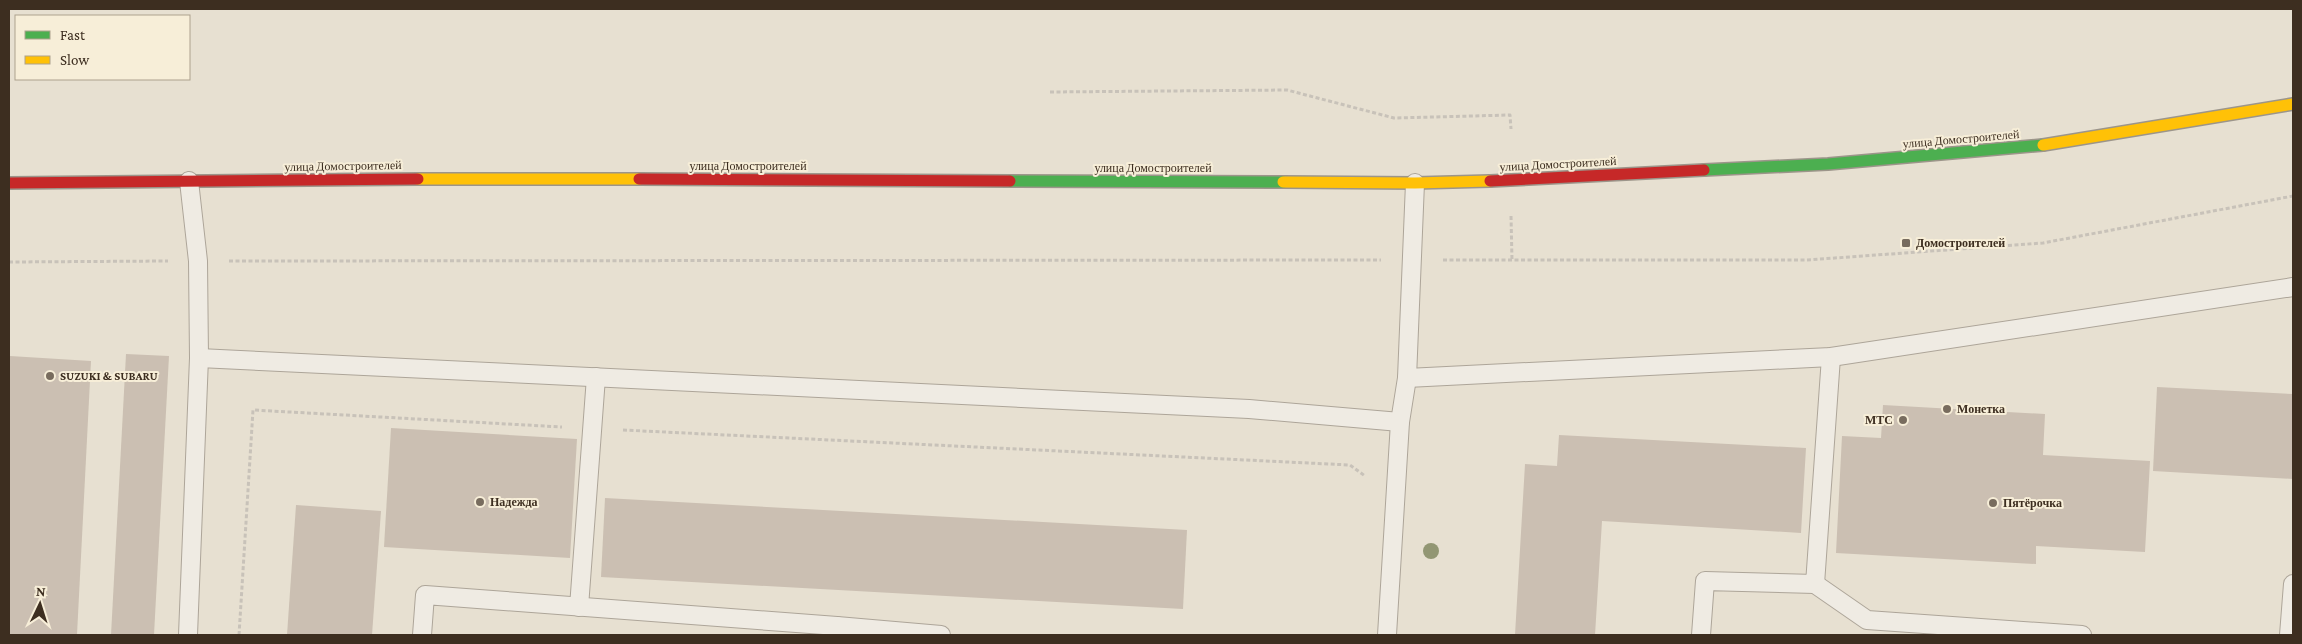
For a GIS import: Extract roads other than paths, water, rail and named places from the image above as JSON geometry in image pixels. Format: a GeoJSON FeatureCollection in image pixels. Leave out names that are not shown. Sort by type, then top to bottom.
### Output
{"type":"FeatureCollection","features":[{"type":"Feature","properties":{"kind":"main road","name":"улица Домостроителей"},"geometry":{"type":"LineString","coordinates":[[9,183],[524,178],[1415,182],[1511,180],[1828,164],[2034,147],[2293,104]]}},
{"type":"Feature","properties":{"kind":"lane"},"geometry":{"type":"LineString","coordinates":[[188,635],[199,358],[198,261],[189,181]]}},
{"type":"Feature","properties":{"kind":"lane"},"geometry":{"type":"LineString","coordinates":[[1387,635],[1400,422],[1407,378],[1415,182]]}},
{"type":"Feature","properties":{"kind":"lane"},"geometry":{"type":"LineString","coordinates":[[1407,378],[1831,358],[2293,287]]}},
{"type":"Feature","properties":{"kind":"lane"},"geometry":{"type":"LineString","coordinates":[[199,358],[1249,409],[1400,422]]}},
{"type":"Feature","properties":{"kind":"lane"},"geometry":{"type":"LineString","coordinates":[[1815,584],[1831,358]]}},
{"type":"Feature","properties":{"kind":"lane"},"geometry":{"type":"LineString","coordinates":[[579,607],[596,377]]}},
{"type":"Feature","properties":{"kind":"lane"},"geometry":{"type":"LineString","coordinates":[[1701,635],[1705,581],[1815,584],[1867,620],[2082,635]]}},
{"type":"Feature","properties":{"kind":"lane"},"geometry":{"type":"LineString","coordinates":[[2290,635],[2293,584]]}},
{"type":"Feature","properties":{"kind":"lane"},"geometry":{"type":"LineString","coordinates":[[422,635],[425,595],[836,631],[941,635]]}},
{"type":"Feature","properties":{"kind":"place","name":"Домостроителей"},"geometry":{"type":"Point","coordinates":[1906,243]}},
{"type":"Feature","properties":{"kind":"place","name":"SUZUKI & SUBARU"},"geometry":{"type":"Point","coordinates":[50,376]}},
{"type":"Feature","properties":{"kind":"place","name":"Монетка"},"geometry":{"type":"Point","coordinates":[1947,409]}},
{"type":"Feature","properties":{"kind":"place","name":"МТС"},"geometry":{"type":"Point","coordinates":[1903,420]}},
{"type":"Feature","properties":{"kind":"place","name":"Надежда"},"geometry":{"type":"Point","coordinates":[480,502]}},
{"type":"Feature","properties":{"kind":"place","name":"Пятёрочка"},"geometry":{"type":"Point","coordinates":[1993,503]}}]}
